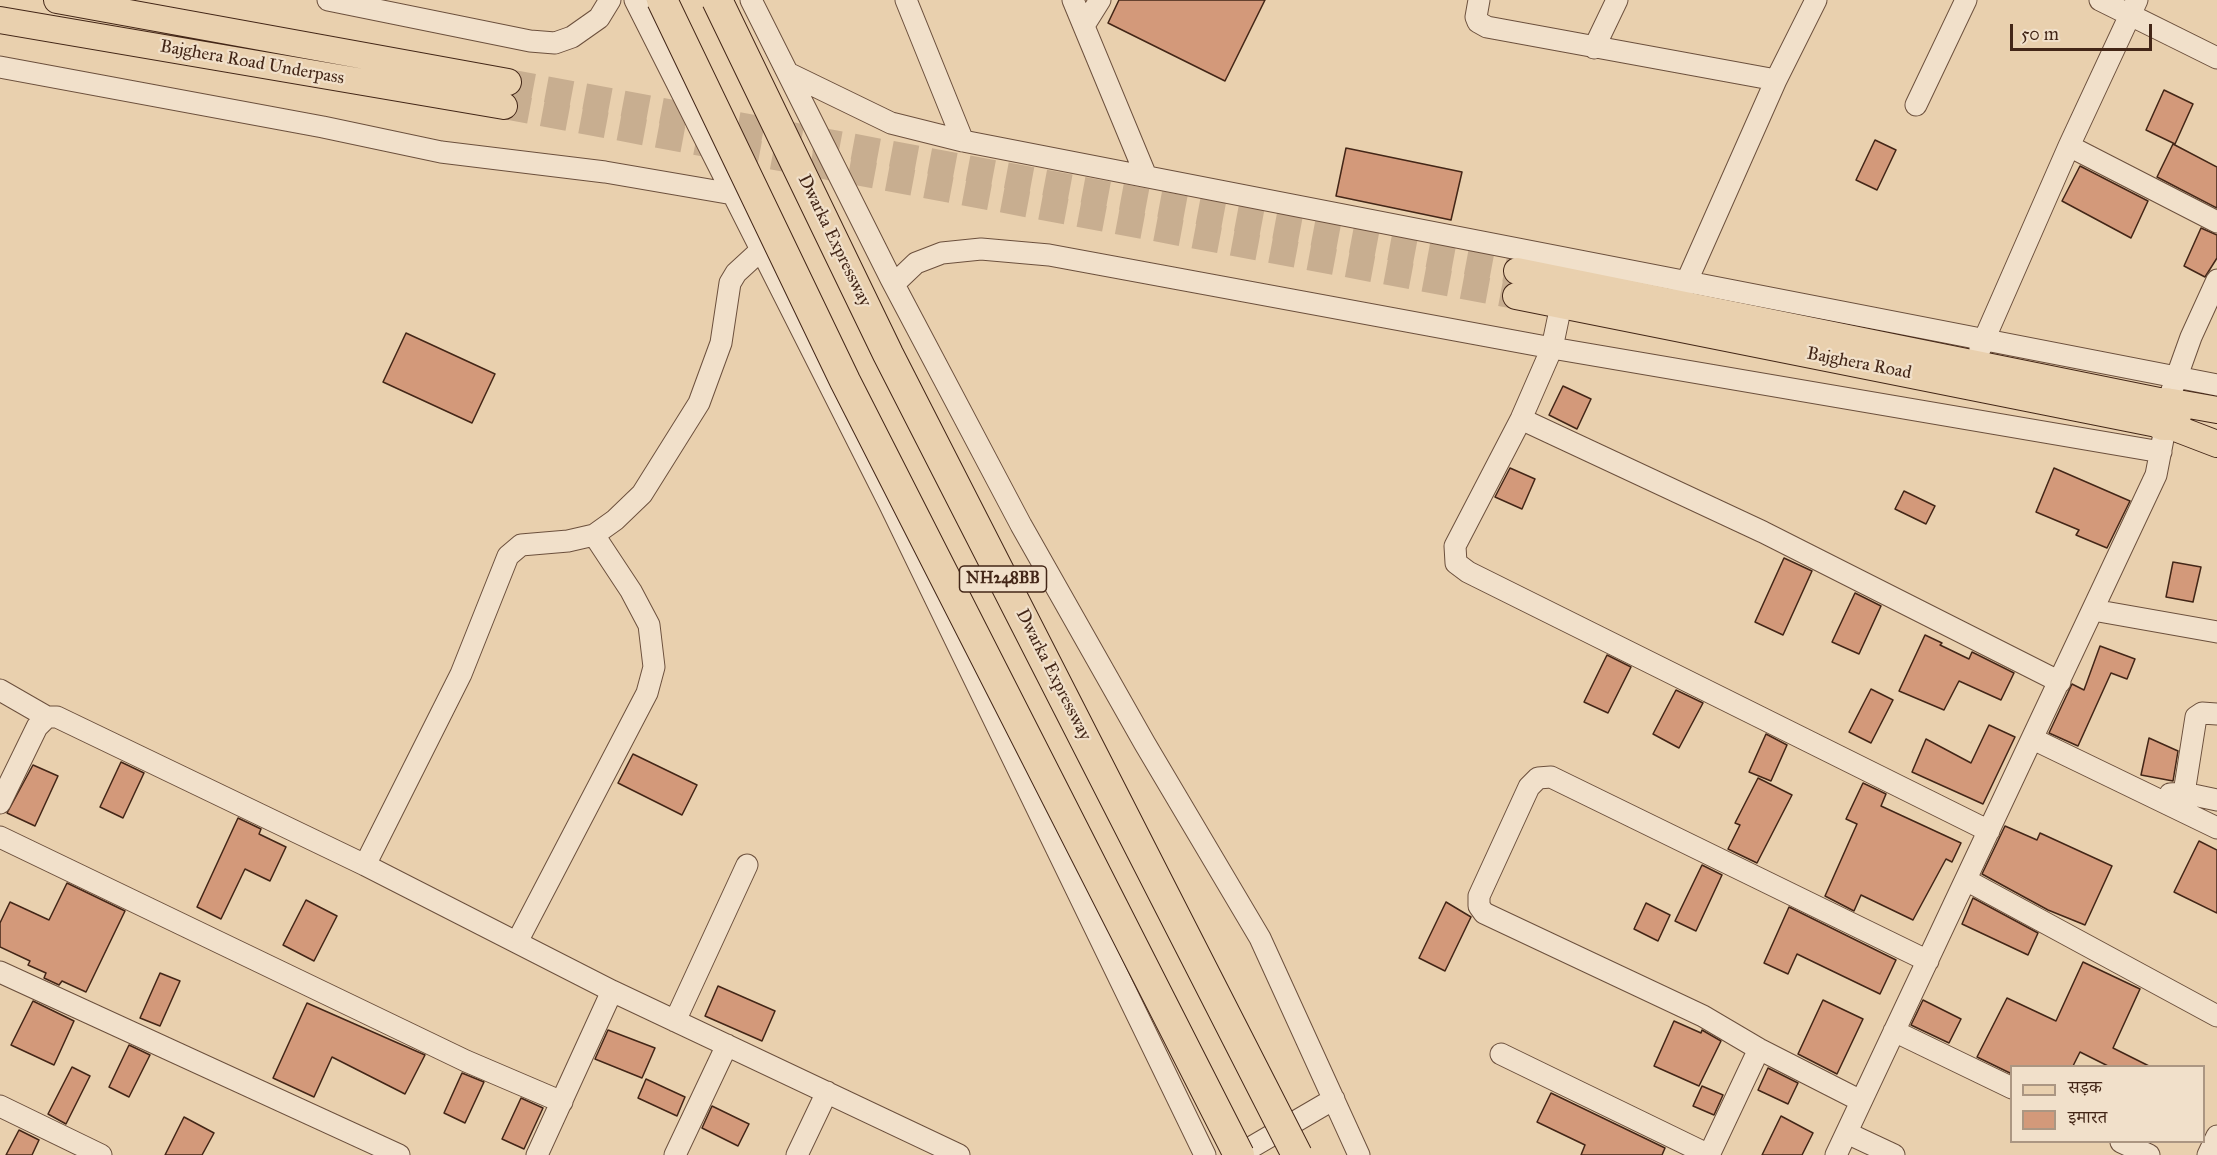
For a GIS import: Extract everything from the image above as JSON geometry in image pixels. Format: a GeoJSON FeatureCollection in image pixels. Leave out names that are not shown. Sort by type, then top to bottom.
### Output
{"type":"FeatureCollection","features":[{"type":"Feature","properties":{"kind":"highway","name":"NH248BB"},"geometry":{"type":"LineString","coordinates":[[662,0],[845,381],[1239,1155]]}},
{"type":"Feature","properties":{"kind":"highway","name":"Dwarka Expressway"},"geometry":{"type":"LineString","coordinates":[[717,0],[888,354],[1297,1155]]}},
{"type":"Feature","properties":{"kind":"main road","name":"Bajghera Road Underpass"},"geometry":{"type":"LineString","coordinates":[[0,20],[506,94],[57,0]]}},
{"type":"Feature","properties":{"kind":"main road"},"geometry":{"type":"LineString","coordinates":[[1517,284],[1563,292]]}},
{"type":"Feature","properties":{"kind":"main road","name":"Bajghera Road"},"geometry":{"type":"LineString","coordinates":[[1563,292],[1682,292],[2167,408],[2217,444]]}},
{"type":"Feature","properties":{"kind":"main road","name":"Bajghera Road"},"geometry":{"type":"LineString","coordinates":[[1563,292],[2167,408],[2217,410]]}},
{"type":"Feature","properties":{"kind":"street"},"geometry":{"type":"LineString","coordinates":[[328,0],[530,41],[555,42],[573,37],[598,18],[610,0]]}},
{"type":"Feature","properties":{"kind":"street"},"geometry":{"type":"LineString","coordinates":[[634,0],[889,503],[1204,1155]]}},
{"type":"Feature","properties":{"kind":"street"},"geometry":{"type":"LineString","coordinates":[[751,0],[894,284],[1026,535],[1145,744],[1260,938],[1359,1155]]}},
{"type":"Feature","properties":{"kind":"street"},"geometry":{"type":"LineString","coordinates":[[906,0],[963,141]]}},
{"type":"Feature","properties":{"kind":"street"},"geometry":{"type":"LineString","coordinates":[[1073,0],[1085,24],[1146,176]]}},
{"type":"Feature","properties":{"kind":"street"},"geometry":{"type":"LineString","coordinates":[[1085,24],[1100,0]]}},
{"type":"Feature","properties":{"kind":"street"},"geometry":{"type":"LineString","coordinates":[[1479,0],[1476,17],[1482,26],[1776,80]]}},
{"type":"Feature","properties":{"kind":"street"},"geometry":{"type":"LineString","coordinates":[[1594,48],[1617,0]]}},
{"type":"Feature","properties":{"kind":"street"},"geometry":{"type":"LineString","coordinates":[[1682,292],[1776,80],[1816,0]]}},
{"type":"Feature","properties":{"kind":"street"},"geometry":{"type":"LineString","coordinates":[[1916,105],[1966,0]]}},
{"type":"Feature","properties":{"kind":"street"},"geometry":{"type":"LineString","coordinates":[[2100,0],[2134,7],[2217,58]]}},
{"type":"Feature","properties":{"kind":"street"},"geometry":{"type":"LineString","coordinates":[[1973,363],[2069,146],[2134,7]]}},
{"type":"Feature","properties":{"kind":"street"},"geometry":{"type":"LineString","coordinates":[[0,67],[323,127],[441,152],[605,172],[733,194]]}},
{"type":"Feature","properties":{"kind":"street"},"geometry":{"type":"LineString","coordinates":[[788,73],[891,123],[963,141],[1146,176],[1682,292],[1985,338],[2167,408],[2217,385]]}},
{"type":"Feature","properties":{"kind":"street"},"geometry":{"type":"LineString","coordinates":[[2069,146],[2217,222]]}},
{"type":"Feature","properties":{"kind":"street"},"geometry":{"type":"LineString","coordinates":[[894,284],[916,263],[942,253],[981,249],[1063,257],[1552,348],[2161,452]]}},
{"type":"Feature","properties":{"kind":"street"},"geometry":{"type":"LineString","coordinates":[[365,865],[461,674],[508,556],[521,545],[568,541],[594,535],[615,520],[642,495],[699,403],[721,343],[729,283],[736,273],[761,250]]}},
{"type":"Feature","properties":{"kind":"street"},"geometry":{"type":"LineString","coordinates":[[1836,1155],[2156,474],[2167,408],[2217,280]]}},
{"type":"Feature","properties":{"kind":"street"},"geometry":{"type":"LineString","coordinates":[[1563,292],[1552,348],[1521,419],[1455,546],[1456,563],[1468,572],[1989,831]]}},
{"type":"Feature","properties":{"kind":"street"},"geometry":{"type":"LineString","coordinates":[[1521,419],[1763,532],[2060,682]]}},
{"type":"Feature","properties":{"kind":"street"},"geometry":{"type":"LineString","coordinates":[[517,942],[647,693],[654,667],[649,625],[594,535]]}},
{"type":"Feature","properties":{"kind":"street"},"geometry":{"type":"LineString","coordinates":[[2093,610],[2217,632]]}},
{"type":"Feature","properties":{"kind":"street"},"geometry":{"type":"LineString","coordinates":[[0,690],[47,717],[57,717],[69,722],[365,865],[612,991],[959,1155]]}},
{"type":"Feature","properties":{"kind":"street"},"geometry":{"type":"LineString","coordinates":[[2184,793],[2196,717],[2202,713],[2217,714]]}},
{"type":"Feature","properties":{"kind":"street"},"geometry":{"type":"LineString","coordinates":[[0,802],[37,727],[47,717]]}},
{"type":"Feature","properties":{"kind":"street"},"geometry":{"type":"LineString","coordinates":[[2033,739],[2217,828]]}},
{"type":"Feature","properties":{"kind":"street"},"geometry":{"type":"LineString","coordinates":[[1861,1101],[1759,1049],[1703,1016],[1489,917],[1481,910],[1479,896],[1533,782],[1551,777],[1928,961]]}},
{"type":"Feature","properties":{"kind":"street"},"geometry":{"type":"LineString","coordinates":[[2152,796],[2184,793],[2217,800]]}},
{"type":"Feature","properties":{"kind":"street"},"geometry":{"type":"LineString","coordinates":[[0,837],[466,1060],[562,1102]]}},
{"type":"Feature","properties":{"kind":"street"},"geometry":{"type":"LineString","coordinates":[[675,1021],[747,864]]}},
{"type":"Feature","properties":{"kind":"street"},"geometry":{"type":"LineString","coordinates":[[1966,880],[2217,1016]]}},
{"type":"Feature","properties":{"kind":"street"},"geometry":{"type":"LineString","coordinates":[[0,972],[399,1155]]}},
{"type":"Feature","properties":{"kind":"street"},"geometry":{"type":"LineString","coordinates":[[537,1155],[612,991]]}},
{"type":"Feature","properties":{"kind":"street"},"geometry":{"type":"LineString","coordinates":[[1894,1031],[2010,1087]]}},
{"type":"Feature","properties":{"kind":"street"},"geometry":{"type":"LineString","coordinates":[[675,1155],[727,1046]]}},
{"type":"Feature","properties":{"kind":"street"},"geometry":{"type":"LineString","coordinates":[[1501,1054],[1709,1155],[1759,1049]]}},
{"type":"Feature","properties":{"kind":"street"},"geometry":{"type":"LineString","coordinates":[[797,1155],[827,1092]]}},
{"type":"Feature","properties":{"kind":"street"},"geometry":{"type":"LineString","coordinates":[[1239,1155],[1334,1099]]}},
{"type":"Feature","properties":{"kind":"street"},"geometry":{"type":"LineString","coordinates":[[0,1106],[101,1155]]}},
{"type":"Feature","properties":{"kind":"street"},"geometry":{"type":"LineString","coordinates":[[1846,1133],[1894,1155]]}},
{"type":"Feature","properties":{"kind":"street"},"geometry":{"type":"LineString","coordinates":[[2208,1155],[2217,1136]]}},
{"type":"Feature","properties":{"kind":"street"},"geometry":{"type":"LineString","coordinates":[[2123,1143],[2149,1155]]}},
{"type":"Feature","properties":{"kind":"building"},"geometry":{"type":"Polygon","coordinates":[[[1119,0],[1265,0],[1225,81],[1108,23],[1119,0]]]}},
{"type":"Feature","properties":{"kind":"building"},"geometry":{"type":"Polygon","coordinates":[[[2164,90],[2193,104],[2175,144],[2146,130],[2164,90]]]}},
{"type":"Feature","properties":{"kind":"building"},"geometry":{"type":"Polygon","coordinates":[[[1875,140],[1896,150],[1877,190],[1856,180],[1875,140]]]}},
{"type":"Feature","properties":{"kind":"building"},"geometry":{"type":"Polygon","coordinates":[[[2173,144],[2217,167],[2217,208],[2157,177],[2173,144]]]}},
{"type":"Feature","properties":{"kind":"building"},"geometry":{"type":"Polygon","coordinates":[[[1346,148],[1462,172],[1451,220],[1336,196],[1346,148]]]}},
{"type":"Feature","properties":{"kind":"building"},"geometry":{"type":"Polygon","coordinates":[[[2080,166],[2148,201],[2131,238],[2062,201],[2080,166]]]}},
{"type":"Feature","properties":{"kind":"building"},"geometry":{"type":"Polygon","coordinates":[[[2201,228],[2217,235],[2217,258],[2205,277],[2184,266],[2201,228]]]}},
{"type":"Feature","properties":{"kind":"building"},"geometry":{"type":"Polygon","coordinates":[[[406,333],[495,374],[472,423],[383,382],[406,333]]]}},
{"type":"Feature","properties":{"kind":"building"},"geometry":{"type":"Polygon","coordinates":[[[1563,386],[1591,399],[1577,429],[1549,415],[1563,386]]]}},
{"type":"Feature","properties":{"kind":"building"},"geometry":{"type":"Polygon","coordinates":[[[1510,468],[1535,479],[1522,509],[1495,497],[1510,468]]]}},
{"type":"Feature","properties":{"kind":"building"},"geometry":{"type":"Polygon","coordinates":[[[2054,468],[2130,501],[2107,548],[2076,535],[2079,530],[2036,512],[2054,468]]]}},
{"type":"Feature","properties":{"kind":"building"},"geometry":{"type":"Polygon","coordinates":[[[1904,491],[1935,506],[1926,524],[1895,509],[1904,491]]]}},
{"type":"Feature","properties":{"kind":"building"},"geometry":{"type":"Polygon","coordinates":[[[1784,558],[1812,571],[1783,635],[1755,622],[1784,558]]]}},
{"type":"Feature","properties":{"kind":"building"},"geometry":{"type":"Polygon","coordinates":[[[2173,562],[2201,567],[2193,602],[2166,597],[2173,562]]]}},
{"type":"Feature","properties":{"kind":"building"},"geometry":{"type":"Polygon","coordinates":[[[1855,593],[1881,606],[1859,654],[1832,642],[1855,593]]]}},
{"type":"Feature","properties":{"kind":"building"},"geometry":{"type":"Polygon","coordinates":[[[1925,635],[1969,659],[1972,652],[2014,673],[2001,700],[1959,681],[1944,710],[1899,691],[1925,635]]]}},
{"type":"Feature","properties":{"kind":"building"},"geometry":{"type":"Polygon","coordinates":[[[2100,646],[2135,659],[2127,679],[2111,673],[2078,746],[2049,733],[2072,684],[2084,690],[2100,646]]]}},
{"type":"Feature","properties":{"kind":"building"},"geometry":{"type":"Polygon","coordinates":[[[1607,655],[1631,667],[1608,713],[1584,702],[1607,655]]]}},
{"type":"Feature","properties":{"kind":"building"},"geometry":{"type":"Polygon","coordinates":[[[1871,689],[1893,700],[1871,743],[1849,732],[1871,689]]]}},
{"type":"Feature","properties":{"kind":"building"},"geometry":{"type":"Polygon","coordinates":[[[1676,690],[1703,703],[1679,748],[1653,734],[1676,690]]]}},
{"type":"Feature","properties":{"kind":"building"},"geometry":{"type":"Polygon","coordinates":[[[1989,725],[2015,737],[1983,804],[1912,772],[1926,739],[1971,763],[1989,725]]]}},
{"type":"Feature","properties":{"kind":"building"},"geometry":{"type":"Polygon","coordinates":[[[1766,734],[1787,745],[1771,781],[1749,772],[1766,734]]]}},
{"type":"Feature","properties":{"kind":"building"},"geometry":{"type":"Polygon","coordinates":[[[2149,738],[2178,751],[2173,781],[2141,775],[2149,738]]]}},
{"type":"Feature","properties":{"kind":"building"},"geometry":{"type":"Polygon","coordinates":[[[633,754],[697,785],[682,815],[618,783],[633,754]]]}},
{"type":"Feature","properties":{"kind":"building"},"geometry":{"type":"Polygon","coordinates":[[[121,762],[144,773],[123,818],[100,807],[121,762]]]}},
{"type":"Feature","properties":{"kind":"building"},"geometry":{"type":"Polygon","coordinates":[[[33,765],[58,776],[35,826],[7,813],[33,765]]]}},
{"type":"Feature","properties":{"kind":"building"},"geometry":{"type":"Polygon","coordinates":[[[1758,778],[1792,795],[1757,863],[1728,849],[1740,825],[1735,823],[1758,778]]]}},
{"type":"Feature","properties":{"kind":"building"},"geometry":{"type":"Polygon","coordinates":[[[1863,783],[1886,794],[1881,806],[1961,843],[1952,862],[1946,859],[1913,920],[1861,895],[1854,911],[1825,896],[1857,824],[1846,819],[1863,783]]]}},
{"type":"Feature","properties":{"kind":"building"},"geometry":{"type":"Polygon","coordinates":[[[238,818],[261,829],[259,834],[286,847],[270,881],[245,869],[221,919],[197,907],[238,818]]]}},
{"type":"Feature","properties":{"kind":"building"},"geometry":{"type":"Polygon","coordinates":[[[2005,826],[2037,840],[2040,833],[2112,866],[2085,925],[2048,910],[1982,874],[2005,826]]]}},
{"type":"Feature","properties":{"kind":"building"},"geometry":{"type":"Polygon","coordinates":[[[2199,841],[2217,850],[2217,913],[2174,892],[2199,841]]]}},
{"type":"Feature","properties":{"kind":"building"},"geometry":{"type":"Polygon","coordinates":[[[1702,865],[1722,875],[1696,931],[1675,921],[1702,865]]]}},
{"type":"Feature","properties":{"kind":"building"},"geometry":{"type":"Polygon","coordinates":[[[67,883],[125,911],[86,992],[62,981],[59,985],[44,978],[46,973],[28,965],[30,961],[0,947],[0,923],[10,902],[49,920],[67,883]]]}},
{"type":"Feature","properties":{"kind":"building"},"geometry":{"type":"Polygon","coordinates":[[[1973,898],[2038,933],[2028,955],[1962,924],[1973,898]]]}},
{"type":"Feature","properties":{"kind":"building"},"geometry":{"type":"Polygon","coordinates":[[[306,900],[337,916],[314,961],[283,945],[306,900]]]}},
{"type":"Feature","properties":{"kind":"building"},"geometry":{"type":"Polygon","coordinates":[[[1446,902],[1471,917],[1445,971],[1419,958],[1446,902]]]}},
{"type":"Feature","properties":{"kind":"building"},"geometry":{"type":"Polygon","coordinates":[[[1646,903],[1670,915],[1658,941],[1634,929],[1646,903]]]}},
{"type":"Feature","properties":{"kind":"building"},"geometry":{"type":"Polygon","coordinates":[[[1789,907],[1896,960],[1880,994],[1797,954],[1788,974],[1764,963],[1789,907]]]}},
{"type":"Feature","properties":{"kind":"building"},"geometry":{"type":"Polygon","coordinates":[[[2083,962],[2140,989],[2113,1048],[2147,1065],[2106,1065],[2080,1052],[2074,1065],[2010,1065],[2010,1073],[1977,1057],[2007,998],[2056,1021],[2083,962]]]}},
{"type":"Feature","properties":{"kind":"building"},"geometry":{"type":"Polygon","coordinates":[[[160,973],[180,981],[160,1026],[140,1018],[160,973]]]}},
{"type":"Feature","properties":{"kind":"building"},"geometry":{"type":"Polygon","coordinates":[[[718,986],[775,1011],[762,1041],[705,1016],[718,986]]]}},
{"type":"Feature","properties":{"kind":"building"},"geometry":{"type":"Polygon","coordinates":[[[1823,1000],[1863,1019],[1837,1074],[1798,1054],[1823,1000]]]}},
{"type":"Feature","properties":{"kind":"building"},"geometry":{"type":"Polygon","coordinates":[[[1923,1000],[1961,1019],[1949,1043],[1911,1025],[1923,1000]]]}},
{"type":"Feature","properties":{"kind":"building"},"geometry":{"type":"Polygon","coordinates":[[[33,1001],[74,1021],[54,1065],[11,1045],[33,1001]]]}},
{"type":"Feature","properties":{"kind":"building"},"geometry":{"type":"Polygon","coordinates":[[[307,1003],[425,1055],[405,1094],[332,1057],[314,1097],[273,1078],[307,1003]]]}},
{"type":"Feature","properties":{"kind":"building"},"geometry":{"type":"Polygon","coordinates":[[[1674,1021],[1701,1033],[1702,1030],[1721,1041],[1699,1086],[1654,1066],[1674,1021]]]}},
{"type":"Feature","properties":{"kind":"building"},"geometry":{"type":"Polygon","coordinates":[[[608,1030],[655,1048],[642,1078],[595,1059],[608,1030]]]}},
{"type":"Feature","properties":{"kind":"building"},"geometry":{"type":"Polygon","coordinates":[[[129,1045],[150,1055],[129,1097],[109,1087],[129,1045]]]}},
{"type":"Feature","properties":{"kind":"building"},"geometry":{"type":"Polygon","coordinates":[[[72,1067],[90,1076],[66,1124],[48,1114],[72,1067]]]}},
{"type":"Feature","properties":{"kind":"building"},"geometry":{"type":"Polygon","coordinates":[[[1768,1068],[1798,1083],[1788,1104],[1758,1090],[1768,1068]]]}},
{"type":"Feature","properties":{"kind":"building"},"geometry":{"type":"Polygon","coordinates":[[[462,1073],[484,1082],[465,1123],[444,1113],[462,1073]]]}},
{"type":"Feature","properties":{"kind":"building"},"geometry":{"type":"Polygon","coordinates":[[[646,1079],[685,1097],[677,1116],[638,1098],[646,1079]]]}},
{"type":"Feature","properties":{"kind":"building"},"geometry":{"type":"Polygon","coordinates":[[[1702,1086],[1723,1095],[1714,1115],[1693,1106],[1702,1086]]]}},
{"type":"Feature","properties":{"kind":"building"},"geometry":{"type":"Polygon","coordinates":[[[1551,1093],[1665,1148],[1662,1155],[1581,1155],[1585,1145],[1537,1122],[1551,1093]]]}},
{"type":"Feature","properties":{"kind":"building"},"geometry":{"type":"Polygon","coordinates":[[[521,1098],[543,1108],[524,1149],[502,1139],[521,1098]]]}},
{"type":"Feature","properties":{"kind":"building"},"geometry":{"type":"Polygon","coordinates":[[[712,1106],[749,1124],[738,1146],[702,1128],[712,1106]]]}},
{"type":"Feature","properties":{"kind":"building"},"geometry":{"type":"Polygon","coordinates":[[[1781,1116],[1813,1133],[1802,1155],[1762,1155],[1781,1116]]]}},
{"type":"Feature","properties":{"kind":"building"},"geometry":{"type":"Polygon","coordinates":[[[184,1117],[214,1133],[202,1155],[165,1155],[184,1117]]]}},
{"type":"Feature","properties":{"kind":"building"},"geometry":{"type":"Polygon","coordinates":[[[19,1130],[39,1140],[32,1155],[6,1155],[19,1130]]]}},
{"type":"Feature","properties":{"kind":"tunnel"},"geometry":{"type":"LineString","coordinates":[[508,82],[1517,271]]}},
{"type":"Feature","properties":{"kind":"tunnel"},"geometry":{"type":"LineString","coordinates":[[504,106],[1516,296]]}}]}
